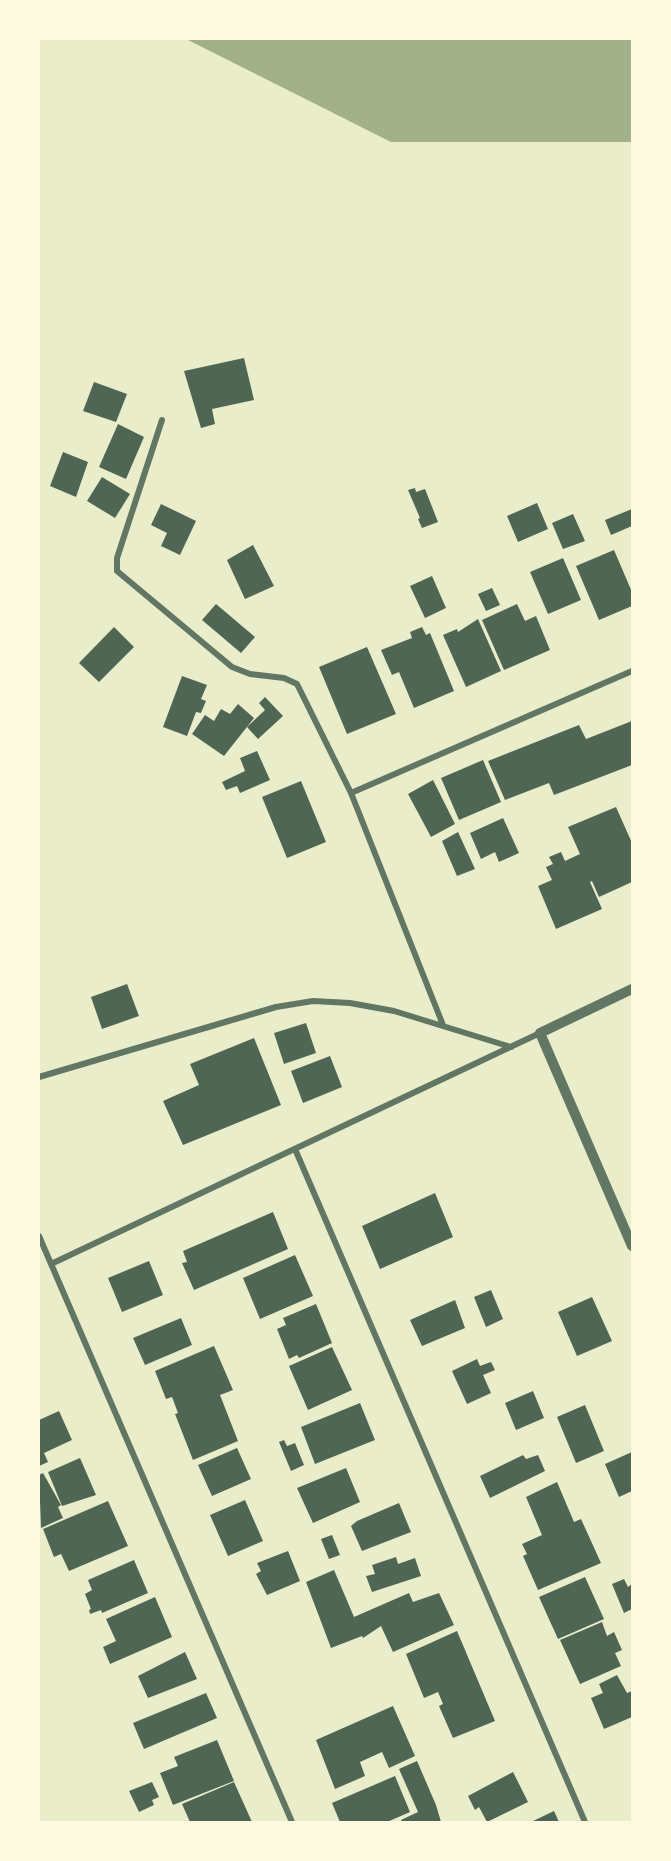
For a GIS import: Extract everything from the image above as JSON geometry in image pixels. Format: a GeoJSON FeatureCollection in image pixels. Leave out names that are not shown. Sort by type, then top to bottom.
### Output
{"type":"FeatureCollection","features":[{"type":"Feature","properties":{"kind":"street"},"geometry":{"type":"LineString","coordinates":[[162,420],[117,558],[117,571],[232,667],[250,674],[284,678],[297,684],[351,794],[443,1025]]}},
{"type":"Feature","properties":{"kind":"street"},"geometry":{"type":"LineString","coordinates":[[351,794],[632,671]]}},
{"type":"Feature","properties":{"kind":"street"},"geometry":{"type":"LineString","coordinates":[[51,1264],[632,989]]}},
{"type":"Feature","properties":{"kind":"street"},"geometry":{"type":"LineString","coordinates":[[39,1077],[276,1006],[313,1001],[372,1007],[443,1025],[511,1047]]}},
{"type":"Feature","properties":{"kind":"street"},"geometry":{"type":"LineString","coordinates":[[540,1033],[632,1246]]}},
{"type":"Feature","properties":{"kind":"street"},"geometry":{"type":"LineString","coordinates":[[295,1149],[585,1822]]}},
{"type":"Feature","properties":{"kind":"street"},"geometry":{"type":"LineString","coordinates":[[39,1236],[292,1822]]}},
{"type":"Feature","properties":{"kind":"shaded area"},"geometry":{"type":"Polygon","coordinates":[[[186,39],[632,39],[632,142],[391,142],[186,39]]]}},
{"type":"Feature","properties":{"kind":"building"},"geometry":{"type":"Polygon","coordinates":[[[244,358],[254,400],[212,409],[215,424],[201,428],[184,371],[244,358]]]}},
{"type":"Feature","properties":{"kind":"building"},"geometry":{"type":"Polygon","coordinates":[[[94,382],[127,394],[116,422],[83,411],[94,382]]]}},
{"type":"Feature","properties":{"kind":"building"},"geometry":{"type":"Polygon","coordinates":[[[118,424],[144,437],[126,479],[99,467],[118,424]]]}},
{"type":"Feature","properties":{"kind":"building"},"geometry":{"type":"Polygon","coordinates":[[[63,452],[88,462],[76,497],[50,486],[63,452]]]}},
{"type":"Feature","properties":{"kind":"building"},"geometry":{"type":"Polygon","coordinates":[[[102,477],[130,494],[115,518],[87,501],[102,477]]]}},
{"type":"Feature","properties":{"kind":"building"},"geometry":{"type":"Polygon","coordinates":[[[415,488],[416,492],[425,489],[438,522],[422,528],[408,490],[415,488]]]}},
{"type":"Feature","properties":{"kind":"building"},"geometry":{"type":"Polygon","coordinates":[[[537,503],[548,529],[518,542],[507,516],[537,503]]]}},
{"type":"Feature","properties":{"kind":"building"},"geometry":{"type":"Polygon","coordinates":[[[161,504],[196,521],[180,555],[161,546],[167,533],[151,525],[161,504]]]}},
{"type":"Feature","properties":{"kind":"building"},"geometry":{"type":"Polygon","coordinates":[[[632,509],[632,526],[611,535],[605,520],[632,509]]]}},
{"type":"Feature","properties":{"kind":"building"},"geometry":{"type":"Polygon","coordinates":[[[573,514],[585,541],[563,549],[552,523],[573,514]]]}},
{"type":"Feature","properties":{"kind":"building"},"geometry":{"type":"Polygon","coordinates":[[[253,545],[274,586],[245,599],[227,560],[253,545]]]}},
{"type":"Feature","properties":{"kind":"building"},"geometry":{"type":"Polygon","coordinates":[[[614,550],[632,592],[632,606],[599,620],[576,566],[614,550]]]}},
{"type":"Feature","properties":{"kind":"building"},"geometry":{"type":"Polygon","coordinates":[[[563,558],[581,600],[548,614],[530,572],[563,558]]]}},
{"type":"Feature","properties":{"kind":"building"},"geometry":{"type":"Polygon","coordinates":[[[432,576],[446,608],[425,618],[410,586],[432,576]]]}},
{"type":"Feature","properties":{"kind":"building"},"geometry":{"type":"Polygon","coordinates":[[[492,588],[500,605],[486,611],[478,594],[492,588]]]}},
{"type":"Feature","properties":{"kind":"building"},"geometry":{"type":"Polygon","coordinates":[[[216,604],[255,637],[241,653],[202,620],[216,604]]]}},
{"type":"Feature","properties":{"kind":"building"},"geometry":{"type":"Polygon","coordinates":[[[517,604],[525,621],[536,616],[550,650],[504,670],[482,620],[517,604]]]}},
{"type":"Feature","properties":{"kind":"building"},"geometry":{"type":"Polygon","coordinates":[[[478,619],[501,671],[466,687],[443,635],[457,629],[458,632],[478,619]]]}},
{"type":"Feature","properties":{"kind":"building"},"geometry":{"type":"Polygon","coordinates":[[[114,627],[134,647],[99,682],[79,663],[114,627]]]}},
{"type":"Feature","properties":{"kind":"building"},"geometry":{"type":"Polygon","coordinates":[[[422,627],[426,635],[430,633],[454,691],[414,708],[399,672],[392,675],[381,650],[412,638],[410,632],[422,627]]]}},
{"type":"Feature","properties":{"kind":"building"},"geometry":{"type":"Polygon","coordinates":[[[367,647],[396,714],[347,734],[319,667],[367,647]]]}},
{"type":"Feature","properties":{"kind":"building"},"geometry":{"type":"Polygon","coordinates":[[[182,676],[207,685],[201,699],[206,701],[201,713],[196,712],[187,736],[163,727],[182,676]]]}},
{"type":"Feature","properties":{"kind":"building"},"geometry":{"type":"Polygon","coordinates":[[[265,697],[283,716],[258,739],[247,727],[265,710],[259,703],[265,697]]]}},
{"type":"Feature","properties":{"kind":"building"},"geometry":{"type":"Polygon","coordinates":[[[238,704],[254,718],[224,756],[192,734],[205,715],[214,721],[221,709],[230,714],[238,704]]]}},
{"type":"Feature","properties":{"kind":"building"},"geometry":{"type":"Polygon","coordinates":[[[632,721],[632,765],[554,795],[549,783],[505,800],[488,761],[579,725],[586,739],[632,721]]]}},
{"type":"Feature","properties":{"kind":"building"},"geometry":{"type":"Polygon","coordinates":[[[257,751],[270,780],[240,793],[237,786],[226,790],[222,782],[245,771],[240,758],[257,751]]]}},
{"type":"Feature","properties":{"kind":"building"},"geometry":{"type":"Polygon","coordinates":[[[483,760],[501,802],[459,820],[441,778],[483,760]]]}},
{"type":"Feature","properties":{"kind":"building"},"geometry":{"type":"Polygon","coordinates":[[[433,780],[455,824],[431,837],[408,794],[433,780]]]}},
{"type":"Feature","properties":{"kind":"building"},"geometry":{"type":"Polygon","coordinates":[[[301,781],[326,842],[287,858],[262,797],[301,781]]]}},
{"type":"Feature","properties":{"kind":"building"},"geometry":{"type":"Polygon","coordinates":[[[616,807],[632,843],[632,882],[599,897],[592,881],[590,882],[602,909],[556,929],[538,886],[552,880],[546,867],[553,864],[549,857],[561,852],[565,861],[580,854],[568,827],[616,807]]]}},
{"type":"Feature","properties":{"kind":"building"},"geometry":{"type":"Polygon","coordinates":[[[503,818],[519,853],[499,862],[495,852],[481,859],[470,833],[503,818]]]}},
{"type":"Feature","properties":{"kind":"building"},"geometry":{"type":"Polygon","coordinates":[[[458,832],[475,869],[457,876],[442,841],[458,832]]]}},
{"type":"Feature","properties":{"kind":"building"},"geometry":{"type":"Polygon","coordinates":[[[127,984],[139,1016],[102,1029],[91,997],[127,984]]]}},
{"type":"Feature","properties":{"kind":"building"},"geometry":{"type":"Polygon","coordinates":[[[306,1023],[316,1053],[284,1064],[274,1033],[306,1023]]]}},
{"type":"Feature","properties":{"kind":"building"},"geometry":{"type":"Polygon","coordinates":[[[254,1038],[281,1105],[183,1145],[163,1101],[199,1085],[190,1064],[254,1038]]]}},
{"type":"Feature","properties":{"kind":"building"},"geometry":{"type":"Polygon","coordinates":[[[330,1056],[342,1087],[303,1103],[291,1071],[330,1056]]]}},
{"type":"Feature","properties":{"kind":"building"},"geometry":{"type":"Polygon","coordinates":[[[435,1193],[453,1237],[380,1269],[362,1226],[435,1193]]]}},
{"type":"Feature","properties":{"kind":"building"},"geometry":{"type":"Polygon","coordinates":[[[273,1212],[288,1249],[194,1290],[182,1263],[187,1262],[183,1251],[273,1212]]]}},
{"type":"Feature","properties":{"kind":"building"},"geometry":{"type":"Polygon","coordinates":[[[295,1255],[313,1296],[260,1319],[243,1278],[295,1255]]]}},
{"type":"Feature","properties":{"kind":"building"},"geometry":{"type":"Polygon","coordinates":[[[149,1261],[163,1295],[122,1312],[108,1278],[149,1261]]]}},
{"type":"Feature","properties":{"kind":"building"},"geometry":{"type":"Polygon","coordinates":[[[491,1290],[503,1319],[486,1327],[474,1297],[491,1290]]]}},
{"type":"Feature","properties":{"kind":"building"},"geometry":{"type":"Polygon","coordinates":[[[592,1297],[612,1341],[577,1356],[558,1312],[592,1297]]]}},
{"type":"Feature","properties":{"kind":"building"},"geometry":{"type":"Polygon","coordinates":[[[455,1300],[465,1328],[422,1346],[410,1320],[455,1300]]]}},
{"type":"Feature","properties":{"kind":"building"},"geometry":{"type":"Polygon","coordinates":[[[316,1304],[332,1343],[299,1358],[297,1355],[289,1359],[277,1329],[286,1325],[283,1318],[316,1304]]]}},
{"type":"Feature","properties":{"kind":"building"},"geometry":{"type":"Polygon","coordinates":[[[181,1318],[192,1345],[145,1365],[133,1338],[181,1318]]]}},
{"type":"Feature","properties":{"kind":"building"},"geometry":{"type":"Polygon","coordinates":[[[214,1346],[233,1390],[220,1395],[238,1441],[193,1460],[175,1414],[178,1413],[172,1397],[166,1399],[155,1371],[214,1346]]]}},
{"type":"Feature","properties":{"kind":"building"},"geometry":{"type":"Polygon","coordinates":[[[332,1347],[352,1390],[308,1410],[289,1366],[332,1347]]]}},
{"type":"Feature","properties":{"kind":"building"},"geometry":{"type":"Polygon","coordinates":[[[477,1359],[480,1366],[491,1362],[495,1370],[483,1375],[491,1393],[467,1404],[452,1371],[477,1359]]]}},
{"type":"Feature","properties":{"kind":"building"},"geometry":{"type":"Polygon","coordinates":[[[533,1391],[544,1418],[516,1430],[505,1403],[533,1391]]]}},
{"type":"Feature","properties":{"kind":"building"},"geometry":{"type":"Polygon","coordinates":[[[360,1403],[375,1440],[315,1464],[301,1427],[360,1403]]]}},
{"type":"Feature","properties":{"kind":"building"},"geometry":{"type":"Polygon","coordinates":[[[585,1405],[604,1451],[576,1463],[557,1417],[585,1405]]]}},
{"type":"Feature","properties":{"kind":"building"},"geometry":{"type":"Polygon","coordinates":[[[59,1411],[72,1440],[44,1453],[48,1462],[39,1466],[39,1420],[59,1411]]]}},
{"type":"Feature","properties":{"kind":"building"},"geometry":{"type":"Polygon","coordinates":[[[284,1440],[287,1446],[295,1443],[304,1465],[291,1471],[279,1442],[284,1440]]]}},
{"type":"Feature","properties":{"kind":"building"},"geometry":{"type":"Polygon","coordinates":[[[237,1448],[251,1479],[212,1496],[198,1465],[237,1448]]]}},
{"type":"Feature","properties":{"kind":"building"},"geometry":{"type":"Polygon","coordinates":[[[632,1452],[632,1491],[619,1497],[605,1464],[632,1452]]]}},
{"type":"Feature","properties":{"kind":"building"},"geometry":{"type":"Polygon","coordinates":[[[523,1455],[526,1459],[538,1455],[545,1471],[490,1498],[480,1476],[523,1455]]]}},
{"type":"Feature","properties":{"kind":"building"},"geometry":{"type":"Polygon","coordinates":[[[80,1458],[96,1495],[62,1506],[48,1472],[80,1458]]]}},
{"type":"Feature","properties":{"kind":"building"},"geometry":{"type":"Polygon","coordinates":[[[346,1468],[360,1502],[313,1523],[297,1488],[346,1468]]]}},
{"type":"Feature","properties":{"kind":"building"},"geometry":{"type":"Polygon","coordinates":[[[43,1473],[61,1505],[58,1507],[63,1518],[41,1528],[39,1475],[43,1473]]]}},
{"type":"Feature","properties":{"kind":"building"},"geometry":{"type":"Polygon","coordinates":[[[557,1482],[574,1522],[581,1519],[601,1563],[538,1590],[523,1556],[527,1554],[522,1544],[542,1535],[526,1497],[557,1482]]]}},
{"type":"Feature","properties":{"kind":"building"},"geometry":{"type":"Polygon","coordinates":[[[245,1500],[263,1541],[228,1556],[210,1515],[245,1500]]]}},
{"type":"Feature","properties":{"kind":"building"},"geometry":{"type":"Polygon","coordinates":[[[108,1501],[128,1546],[69,1571],[61,1554],[54,1557],[43,1529],[108,1501]]]}},
{"type":"Feature","properties":{"kind":"building"},"geometry":{"type":"Polygon","coordinates":[[[399,1503],[411,1532],[362,1551],[351,1526],[357,1521],[399,1503]]]}},
{"type":"Feature","properties":{"kind":"building"},"geometry":{"type":"Polygon","coordinates":[[[332,1535],[340,1555],[329,1559],[321,1539],[332,1535]]]}},
{"type":"Feature","properties":{"kind":"building"},"geometry":{"type":"Polygon","coordinates":[[[288,1551],[300,1581],[267,1595],[256,1574],[261,1571],[257,1563],[288,1551]]]}},
{"type":"Feature","properties":{"kind":"building"},"geometry":{"type":"Polygon","coordinates":[[[396,1557],[398,1564],[415,1558],[421,1576],[372,1592],[366,1576],[375,1574],[372,1565],[396,1557]]]}},
{"type":"Feature","properties":{"kind":"building"},"geometry":{"type":"Polygon","coordinates":[[[134,1560],[148,1593],[102,1613],[101,1610],[90,1614],[91,1609],[85,1594],[92,1590],[88,1580],[134,1560]]]}},
{"type":"Feature","properties":{"kind":"building"},"geometry":{"type":"Polygon","coordinates":[[[334,1570],[354,1617],[409,1593],[413,1602],[439,1593],[454,1625],[393,1652],[381,1626],[363,1638],[362,1636],[331,1648],[306,1582],[334,1570]]]}},
{"type":"Feature","properties":{"kind":"building"},"geometry":{"type":"Polygon","coordinates":[[[585,1577],[604,1619],[558,1639],[539,1597],[585,1577]]]}},
{"type":"Feature","properties":{"kind":"building"},"geometry":{"type":"Polygon","coordinates":[[[624,1579],[628,1587],[632,1584],[632,1609],[624,1613],[612,1584],[624,1579]]]}},
{"type":"Feature","properties":{"kind":"building"},"geometry":{"type":"Polygon","coordinates":[[[155,1597],[172,1637],[110,1664],[103,1647],[116,1641],[106,1619],[155,1597]]]}},
{"type":"Feature","properties":{"kind":"building"},"geometry":{"type":"Polygon","coordinates":[[[602,1622],[607,1636],[614,1632],[622,1650],[615,1653],[621,1666],[580,1684],[560,1640],[602,1622]]]}},
{"type":"Feature","properties":{"kind":"building"},"geometry":{"type":"Polygon","coordinates":[[[457,1631],[495,1721],[453,1738],[439,1706],[443,1704],[438,1692],[424,1698],[406,1654],[457,1631]]]}},
{"type":"Feature","properties":{"kind":"building"},"geometry":{"type":"Polygon","coordinates":[[[185,1652],[197,1679],[148,1698],[138,1676],[185,1652]]]}},
{"type":"Feature","properties":{"kind":"building"},"geometry":{"type":"Polygon","coordinates":[[[617,1675],[627,1693],[632,1691],[632,1717],[604,1729],[591,1698],[603,1693],[599,1684],[617,1675]]]}},
{"type":"Feature","properties":{"kind":"building"},"geometry":{"type":"Polygon","coordinates":[[[206,1693],[217,1718],[144,1749],[133,1723],[206,1693]]]}},
{"type":"Feature","properties":{"kind":"building"},"geometry":{"type":"Polygon","coordinates":[[[393,1706],[415,1756],[389,1768],[382,1752],[360,1762],[365,1776],[335,1789],[316,1740],[393,1706]]]}},
{"type":"Feature","properties":{"kind":"building"},"geometry":{"type":"Polygon","coordinates":[[[217,1740],[234,1781],[173,1805],[160,1773],[178,1766],[174,1757],[217,1740]]]}},
{"type":"Feature","properties":{"kind":"building"},"geometry":{"type":"Polygon","coordinates":[[[417,1761],[441,1822],[402,1822],[401,1820],[418,1812],[399,1769],[417,1761]]]}},
{"type":"Feature","properties":{"kind":"building"},"geometry":{"type":"Polygon","coordinates":[[[513,1772],[528,1802],[487,1822],[479,1807],[475,1810],[468,1796],[513,1772]]]}},
{"type":"Feature","properties":{"kind":"building"},"geometry":{"type":"Polygon","coordinates":[[[395,1776],[410,1812],[387,1822],[340,1822],[332,1803],[395,1776]]]}},
{"type":"Feature","properties":{"kind":"building"},"geometry":{"type":"Polygon","coordinates":[[[152,1782],[159,1797],[152,1800],[154,1805],[139,1812],[129,1791],[152,1782]]]}},
{"type":"Feature","properties":{"kind":"building"},"geometry":{"type":"Polygon","coordinates":[[[234,1782],[252,1822],[190,1822],[182,1804],[234,1782]]]}},
{"type":"Feature","properties":{"kind":"building"},"geometry":{"type":"Polygon","coordinates":[[[554,1811],[559,1822],[531,1822],[554,1811]]]}}]}
